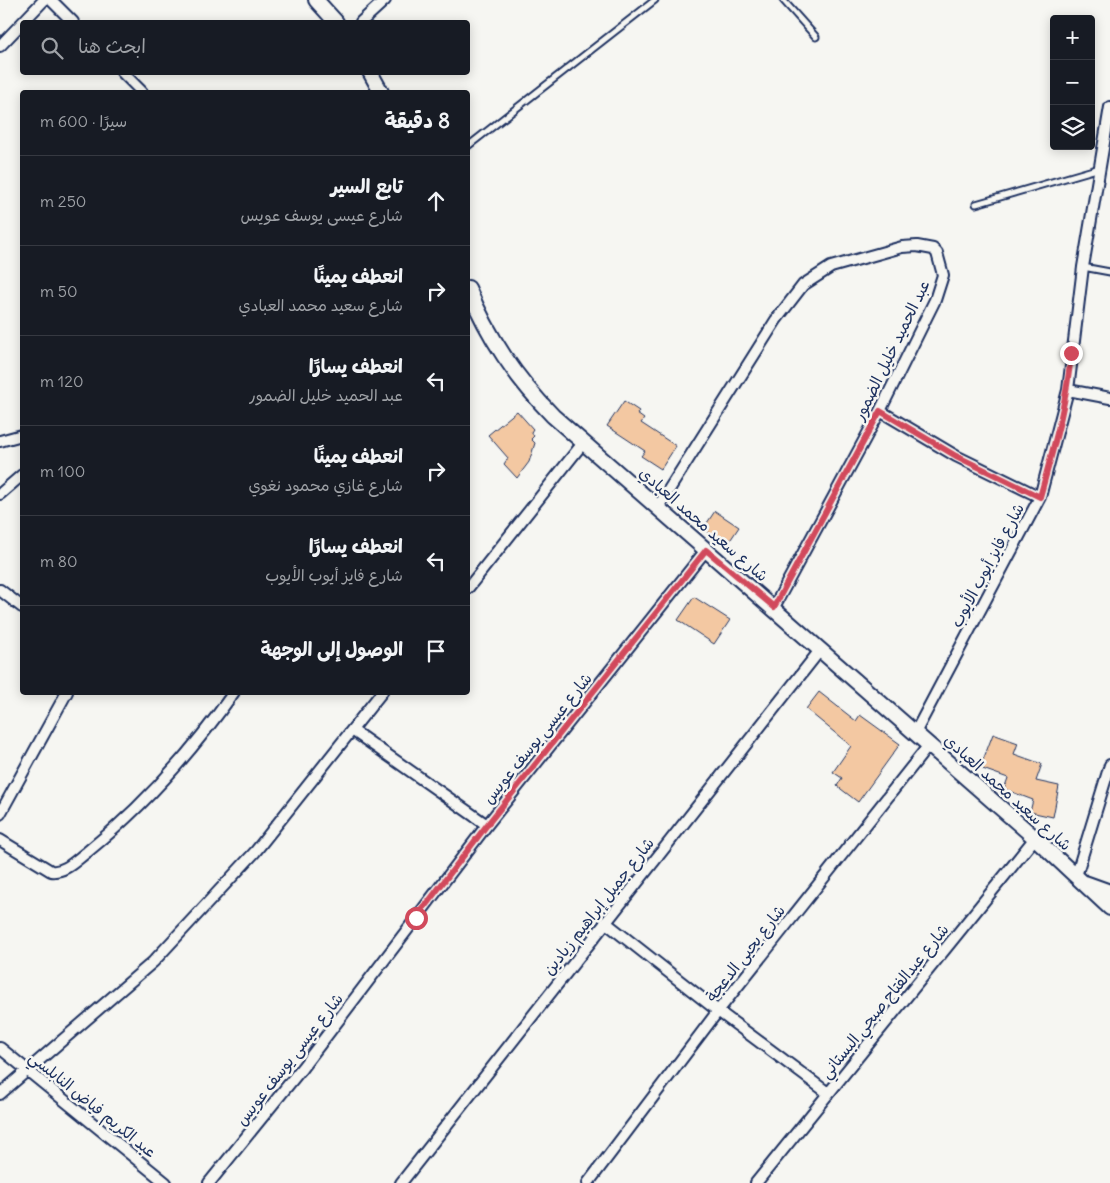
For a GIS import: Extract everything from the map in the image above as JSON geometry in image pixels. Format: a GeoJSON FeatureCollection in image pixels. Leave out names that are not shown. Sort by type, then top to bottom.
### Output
{"type":"FeatureCollection","features":[{"type":"Feature","properties":{"kind":"street"},"geometry":{"type":"LineString","coordinates":[[25,20],[44,0]]}},
{"type":"Feature","properties":{"kind":"street"},"geometry":{"type":"LineString","coordinates":[[51,0],[71,20]]}},
{"type":"Feature","properties":{"kind":"street"},"geometry":{"type":"LineString","coordinates":[[316,0],[334,20]]}},
{"type":"Feature","properties":{"kind":"street"},"geometry":{"type":"LineString","coordinates":[[364,20],[385,0]]}},
{"type":"Feature","properties":{"kind":"street"},"geometry":{"type":"LineString","coordinates":[[0,46],[20,25]]}},
{"type":"Feature","properties":{"kind":"street"},"geometry":{"type":"LineString","coordinates":[[125,75],[140,90]]}},
{"type":"Feature","properties":{"kind":"street"},"geometry":{"type":"LineString","coordinates":[[372,75],[380,90]]}},
{"type":"Feature","properties":{"kind":"street","name":"شارع فايز أيوب الأيوب"},"geometry":{"type":"LineString","coordinates":[[915,733],[1040,497],[1068,390],[1083,267],[1110,107]]}},
{"type":"Feature","properties":{"kind":"street","name":"عبد الحميد خليل الضمور"},"geometry":{"type":"LineString","coordinates":[[658,507],[776,320],[803,286],[831,267],[902,247],[917,246],[933,249],[937,253],[943,275],[940,288],[880,411],[774,607]]}},
{"type":"Feature","properties":{"kind":"street","name":"شارع سعيد محمد العبادي"},"geometry":{"type":"LineString","coordinates":[[470,292],[510,368],[533,396],[583,443],[774,607],[1035,838],[1110,908]]}},
{"type":"Feature","properties":{"kind":"street"},"geometry":{"type":"LineString","coordinates":[[1068,390],[1110,398]]}},
{"type":"Feature","properties":{"kind":"street"},"geometry":{"type":"LineString","coordinates":[[880,411],[956,456],[1040,497]]}},
{"type":"Feature","properties":{"kind":"street"},"geometry":{"type":"LineString","coordinates":[[0,441],[20,436]]}},
{"type":"Feature","properties":{"kind":"street"},"geometry":{"type":"LineString","coordinates":[[470,585],[583,443]]}},
{"type":"Feature","properties":{"kind":"street"},"geometry":{"type":"LineString","coordinates":[[0,494],[20,477]]}},
{"type":"Feature","properties":{"kind":"street","name":"شارع عيسى يوسف عويس"},"geometry":{"type":"LineString","coordinates":[[209,1183],[302,1068],[487,825],[706,550]]}},
{"type":"Feature","properties":{"kind":"street"},"geometry":{"type":"LineString","coordinates":[[0,590],[20,605]]}},
{"type":"Feature","properties":{"kind":"street","name":"شارع جميل إبراهيم زيادين"},"geometry":{"type":"LineString","coordinates":[[401,1183],[821,649]]}},
{"type":"Feature","properties":{"kind":"street"},"geometry":{"type":"LineString","coordinates":[[0,814],[65,695]]}},
{"type":"Feature","properties":{"kind":"street"},"geometry":{"type":"LineString","coordinates":[[0,840],[51,871],[62,871],[115,828],[160,784],[205,732],[232,695]]}},
{"type":"Feature","properties":{"kind":"street"},"geometry":{"type":"LineString","coordinates":[[0,1094],[153,962],[255,852],[380,695]]}},
{"type":"Feature","properties":{"kind":"street"},"geometry":{"type":"LineString","coordinates":[[352,730],[487,825]]}},
{"type":"Feature","properties":{"kind":"street","name":"شارع يحيى الدعجة"},"geometry":{"type":"LineString","coordinates":[[588,1183],[718,1011],[929,745]]}},
{"type":"Feature","properties":{"kind":"street"},"geometry":{"type":"LineString","coordinates":[[1079,879],[1110,764]]}},
{"type":"Feature","properties":{"kind":"street","name":"شارع عبدالفتاح صبحي البستاني"},"geometry":{"type":"LineString","coordinates":[[756,1183],[1035,838]]}},
{"type":"Feature","properties":{"kind":"street","name":"شارع سعيد محمد العبادي"},"geometry":{"type":"LineString","coordinates":[[1079,879],[1110,892]]}},
{"type":"Feature","properties":{"kind":"street"},"geometry":{"type":"LineString","coordinates":[[605,922],[718,1011],[828,1093]]}},
{"type":"Feature","properties":{"kind":"street","name":"عبد الكريم فياض النابلسي"},"geometry":{"type":"LineString","coordinates":[[0,1048],[166,1183]]}},
{"type":"Feature","properties":{"kind":"lane"},"geometry":{"type":"LineString","coordinates":[[470,144],[655,0]]}},
{"type":"Feature","properties":{"kind":"lane"},"geometry":{"type":"LineString","coordinates":[[783,0],[816,37]]}},
{"type":"Feature","properties":{"kind":"lane"},"geometry":{"type":"LineString","coordinates":[[976,204],[1100,168]]}},
{"type":"Feature","properties":{"kind":"lane"},"geometry":{"type":"LineString","coordinates":[[1083,267],[1110,272]]}},
{"type":"Feature","properties":{"kind":"building"},"geometry":{"type":"Polygon","coordinates":[[[624,401],[639,411],[637,414],[644,419],[641,423],[676,446],[661,469],[641,456],[645,451],[607,426],[624,401]]]}},
{"type":"Feature","properties":{"kind":"building"},"geometry":{"type":"Polygon","coordinates":[[[517,411],[533,429],[531,432],[534,436],[531,439],[535,443],[529,462],[517,478],[504,464],[508,458],[488,435],[517,411]]]}},
{"type":"Feature","properties":{"kind":"building"},"geometry":{"type":"Polygon","coordinates":[[[715,511],[739,527],[727,545],[703,529],[715,511]]]}},
{"type":"Feature","properties":{"kind":"building"},"geometry":{"type":"Polygon","coordinates":[[[694,597],[730,620],[714,644],[678,620],[694,597]]]}},
{"type":"Feature","properties":{"kind":"building"},"geometry":{"type":"Polygon","coordinates":[[[819,692],[856,721],[860,715],[900,744],[858,802],[837,786],[842,778],[833,772],[851,746],[806,709],[819,692]]]}},
{"type":"Feature","properties":{"kind":"building"},"geometry":{"type":"Polygon","coordinates":[[[993,734],[1018,743],[1014,754],[1042,764],[1036,781],[1059,786],[1053,817],[1030,812],[1033,800],[1004,789],[1008,778],[980,768],[993,734]]]}},
{"type":"Feature","properties":{"kind":"route"},"geometry":{"type":"LineString","coordinates":[[416,918],[487,825],[706,550],[774,607],[880,411],[956,456],[1040,497],[1068,390],[1071,353]]}}]}
